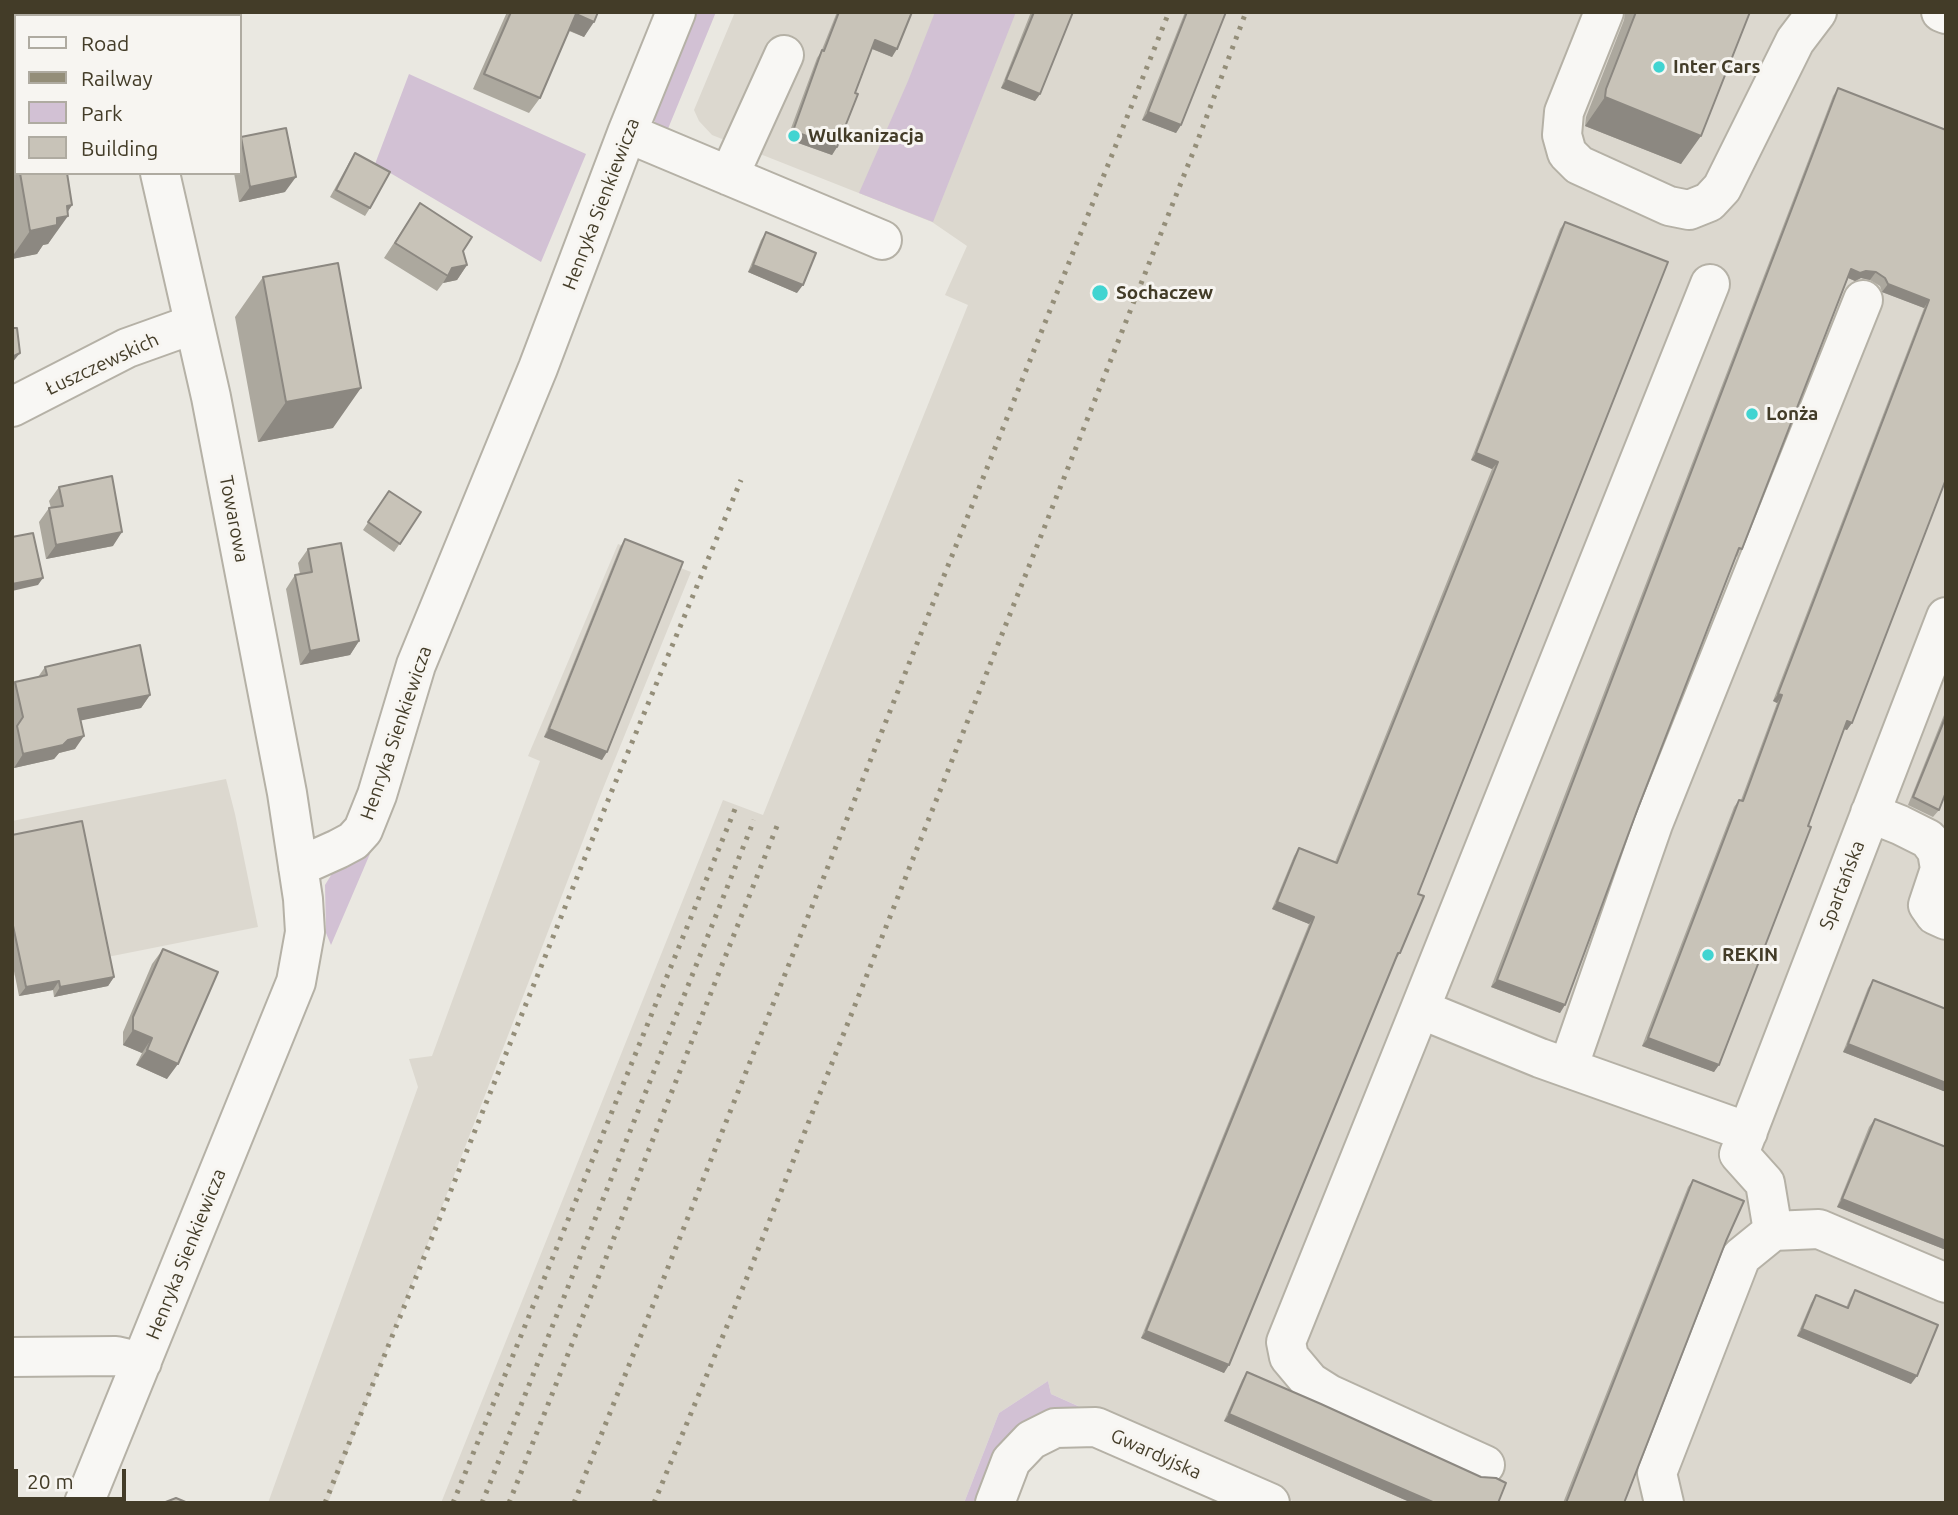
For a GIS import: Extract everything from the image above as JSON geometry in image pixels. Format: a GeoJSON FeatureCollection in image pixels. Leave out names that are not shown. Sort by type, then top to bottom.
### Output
{"type":"FeatureCollection","features":[{"type":"Feature","properties":{"kind":"street","name":"Henryka Sienkiewicza"},"geometry":{"type":"LineString","coordinates":[[84,1503],[296,982],[305,932],[298,867],[353,841],[363,830],[377,795],[416,665],[538,368],[676,12]]}},
{"type":"Feature","properties":{"kind":"street"},"geometry":{"type":"LineString","coordinates":[[1604,12],[1564,112],[1562,135],[1567,153],[1579,165],[1670,206],[1689,210],[1709,202],[1722,188],[1795,41],[1817,12]]}},
{"type":"Feature","properties":{"kind":"street"},"geometry":{"type":"LineString","coordinates":[[1941,12],[1946,14]]}},
{"type":"Feature","properties":{"kind":"street"},"geometry":{"type":"LineString","coordinates":[[729,176],[784,55]]}},
{"type":"Feature","properties":{"kind":"street"},"geometry":{"type":"LineString","coordinates":[[627,134],[882,240]]}},
{"type":"Feature","properties":{"kind":"street","name":"Towarowa"},"geometry":{"type":"LineString","coordinates":[[160,175],[211,397],[287,793],[298,867]]}},
{"type":"Feature","properties":{"kind":"street"},"geometry":{"type":"LineString","coordinates":[[1485,1465],[1329,1394],[1310,1382],[1289,1357],[1286,1342],[1710,284]]}},
{"type":"Feature","properties":{"kind":"street"},"geometry":{"type":"LineString","coordinates":[[1567,1068],[1653,824],[1864,300]]}},
{"type":"Feature","properties":{"kind":"street","name":"Łuszczewskich"},"geometry":{"type":"LineString","coordinates":[[12,407],[127,348],[194,324]]}},
{"type":"Feature","properties":{"kind":"street","name":"Spartańska"},"geometry":{"type":"LineString","coordinates":[[1743,1143],[1870,813],[1936,670],[1946,617]]}},
{"type":"Feature","properties":{"kind":"street"},"geometry":{"type":"LineString","coordinates":[[1870,813],[1928,839],[1937,851],[1940,869],[1928,905],[1935,915],[1946,920]]}},
{"type":"Feature","properties":{"kind":"street"},"geometry":{"type":"LineString","coordinates":[[1420,1009],[1743,1143],[1765,1183],[1773,1231]]}},
{"type":"Feature","properties":{"kind":"street"},"geometry":{"type":"LineString","coordinates":[[1664,1503],[1657,1473],[1741,1257],[1773,1231],[1819,1229],[1946,1283]]}},
{"type":"Feature","properties":{"kind":"street"},"geometry":{"type":"LineString","coordinates":[[12,1357],[116,1356],[142,1362]]}},
{"type":"Feature","properties":{"kind":"street","name":"Gwardyjska"},"geometry":{"type":"LineString","coordinates":[[995,1503],[1011,1461],[1031,1440],[1055,1428],[1096,1427],[1270,1503]]}},
{"type":"Feature","properties":{"kind":"shaded area"},"geometry":{"type":"Polygon","coordinates":[[[735,12],[1946,12],[1946,1503],[1297,1503],[1051,1394],[1048,1381],[999,1413],[964,1503],[441,1503],[723,800],[763,815],[968,305],[945,295],[967,246],[932,222],[712,135],[699,121],[694,110],[735,12]]]}},
{"type":"Feature","properties":{"kind":"shaded area"},"geometry":{"type":"Polygon","coordinates":[[[618,544],[691,572],[604,786],[328,1503],[268,1503],[418,1087],[409,1059],[432,1056],[540,761],[528,756],[618,544]]]}},
{"type":"Feature","properties":{"kind":"shaded area"},"geometry":{"type":"Polygon","coordinates":[[[226,779],[258,927],[12,976],[12,821],[226,779]]]}},
{"type":"Feature","properties":{"kind":"green space"},"geometry":{"type":"Polygon","coordinates":[[[691,12],[716,12],[665,136],[656,128],[654,118],[691,12]]]}},
{"type":"Feature","properties":{"kind":"green space"},"geometry":{"type":"Polygon","coordinates":[[[935,12],[1016,12],[933,222],[859,193],[935,12]]]}},
{"type":"Feature","properties":{"kind":"green space"},"geometry":{"type":"Polygon","coordinates":[[[409,74],[586,154],[541,262],[375,164],[409,74]]]}},
{"type":"Feature","properties":{"kind":"green space"},"geometry":{"type":"Polygon","coordinates":[[[384,821],[331,945],[326,933],[325,885],[333,872],[384,821]]]}},
{"type":"Feature","properties":{"kind":"green space"},"geometry":{"type":"Polygon","coordinates":[[[1048,1381],[1051,1394],[1080,1407],[1038,1419],[979,1503],[964,1503],[999,1413],[1048,1381]]]}},
{"type":"Feature","properties":{"kind":"building"},"geometry":{"type":"Polygon","coordinates":[[[12,12],[68,12],[14,14],[14,140],[12,12]]]}},
{"type":"Feature","properties":{"kind":"building"},"geometry":{"type":"Polygon","coordinates":[[[511,12],[598,12],[594,22],[576,14],[540,98],[484,74],[511,12]]]}},
{"type":"Feature","properties":{"kind":"building"},"geometry":{"type":"Polygon","coordinates":[[[839,12],[912,12],[897,49],[875,40],[837,147],[793,131],[822,50],[824,51],[839,12]]]}},
{"type":"Feature","properties":{"kind":"building"},"geometry":{"type":"Polygon","coordinates":[[[1034,12],[1073,12],[1040,94],[1006,80],[1034,12]]]}},
{"type":"Feature","properties":{"kind":"building"},"geometry":{"type":"Polygon","coordinates":[[[1187,12],[1226,12],[1181,125],[1148,112],[1187,12]]]}},
{"type":"Feature","properties":{"kind":"building","name":"Inter Cars"},"geometry":{"type":"Polygon","coordinates":[[[1636,12],[1750,12],[1701,136],[1605,97],[1636,12]]]}},
{"type":"Feature","properties":{"kind":"building"},"geometry":{"type":"Polygon","coordinates":[[[1838,88],[1946,130],[1946,479],[1852,723],[1847,721],[1808,826],[1811,827],[1719,1065],[1648,1038],[1739,800],[1743,801],[1782,695],[1778,694],[1929,300],[1888,284],[1885,278],[1876,272],[1860,273],[1851,269],[1742,549],[1739,548],[1565,1005],[1497,980],[1838,88]]]}},
{"type":"Feature","properties":{"kind":"building"},"geometry":{"type":"Polygon","coordinates":[[[286,128],[296,177],[250,187],[242,137],[286,128]]]}},
{"type":"Feature","properties":{"kind":"building"},"geometry":{"type":"Polygon","coordinates":[[[355,153],[390,172],[370,208],[336,190],[355,153]]]}},
{"type":"Feature","properties":{"kind":"building"},"geometry":{"type":"Polygon","coordinates":[[[20,175],[67,175],[72,205],[67,206],[68,216],[57,218],[57,225],[30,231],[20,175]]]}},
{"type":"Feature","properties":{"kind":"building"},"geometry":{"type":"Polygon","coordinates":[[[420,203],[472,237],[463,251],[467,265],[452,268],[448,276],[395,243],[420,203]]]}},
{"type":"Feature","properties":{"kind":"building"},"geometry":{"type":"Polygon","coordinates":[[[1565,222],[1668,262],[1418,894],[1424,896],[1398,953],[1229,1365],[1146,1331],[1314,917],[1277,902],[1299,848],[1337,863],[1498,462],[1476,453],[1565,222]]]}},
{"type":"Feature","properties":{"kind":"building"},"geometry":{"type":"Polygon","coordinates":[[[766,232],[816,253],[803,285],[753,265],[766,232]]]}},
{"type":"Feature","properties":{"kind":"building"},"geometry":{"type":"Polygon","coordinates":[[[338,263],[361,388],[286,402],[263,277],[338,263]]]}},
{"type":"Feature","properties":{"kind":"building"},"geometry":{"type":"Polygon","coordinates":[[[12,328],[17,328],[20,353],[12,357],[12,328]]]}},
{"type":"Feature","properties":{"kind":"building"},"geometry":{"type":"Polygon","coordinates":[[[112,476],[122,532],[56,545],[49,508],[63,506],[59,487],[112,476]]]}},
{"type":"Feature","properties":{"kind":"building"},"geometry":{"type":"Polygon","coordinates":[[[389,491],[421,512],[400,544],[368,522],[389,491]]]}},
{"type":"Feature","properties":{"kind":"building"},"geometry":{"type":"Polygon","coordinates":[[[33,533],[43,578],[12,584],[12,537],[33,533]]]}},
{"type":"Feature","properties":{"kind":"building"},"geometry":{"type":"Polygon","coordinates":[[[625,539],[683,562],[607,752],[549,729],[625,539]]]}},
{"type":"Feature","properties":{"kind":"building"},"geometry":{"type":"Polygon","coordinates":[[[341,543],[359,641],[310,651],[295,575],[312,572],[308,549],[341,543]]]}},
{"type":"Feature","properties":{"kind":"building"},"geometry":{"type":"Polygon","coordinates":[[[140,645],[150,695],[78,709],[84,736],[68,740],[63,745],[23,754],[17,726],[23,717],[15,682],[47,675],[45,667],[140,645]]]}},
{"type":"Feature","properties":{"kind":"building"},"geometry":{"type":"Polygon","coordinates":[[[1946,716],[1946,792],[1939,810],[1913,797],[1946,716]]]}},
{"type":"Feature","properties":{"kind":"building"},"geometry":{"type":"Polygon","coordinates":[[[82,821],[114,977],[60,987],[59,981],[26,987],[12,921],[12,835],[82,821]]]}},
{"type":"Feature","properties":{"kind":"building"},"geometry":{"type":"Polygon","coordinates":[[[163,949],[218,972],[178,1064],[147,1050],[152,1038],[133,1030],[133,1017],[163,949]]]}},
{"type":"Feature","properties":{"kind":"building"},"geometry":{"type":"Polygon","coordinates":[[[1873,980],[1946,1009],[1946,1083],[1848,1044],[1873,980]]]}},
{"type":"Feature","properties":{"kind":"building"},"geometry":{"type":"Polygon","coordinates":[[[1875,1119],[1946,1147],[1946,1241],[1842,1199],[1875,1119]]]}},
{"type":"Feature","properties":{"kind":"building"},"geometry":{"type":"Polygon","coordinates":[[[1693,1180],[1744,1201],[1624,1503],[1566,1503],[1693,1180]]]}},
{"type":"Feature","properties":{"kind":"building"},"geometry":{"type":"Polygon","coordinates":[[[1855,1290],[1938,1325],[1917,1376],[1802,1329],[1816,1295],[1848,1308],[1855,1290]]]}},
{"type":"Feature","properties":{"kind":"building"},"geometry":{"type":"Polygon","coordinates":[[[1247,1372],[1481,1477],[1496,1478],[1506,1483],[1498,1503],[1435,1503],[1229,1414],[1247,1372]]]}},
{"type":"Feature","properties":{"kind":"building"},"geometry":{"type":"Polygon","coordinates":[[[176,1498],[188,1503],[163,1503],[176,1498]]]}},
{"type":"Feature","properties":{"kind":"railway"},"geometry":{"type":"LineString","coordinates":[[574,1503],[1169,12]]}},
{"type":"Feature","properties":{"kind":"railway"},"geometry":{"type":"LineString","coordinates":[[654,1503],[746,1280],[1196,145],[1246,12]]}},
{"type":"Feature","properties":{"kind":"railway"},"geometry":{"type":"LineString","coordinates":[[325,1503],[611,793],[741,480]]}},
{"type":"Feature","properties":{"kind":"railway"},"geometry":{"type":"LineString","coordinates":[[453,1503],[735,809]]}},
{"type":"Feature","properties":{"kind":"railway"},"geometry":{"type":"LineString","coordinates":[[482,1503],[754,820]]}},
{"type":"Feature","properties":{"kind":"railway"},"geometry":{"type":"LineString","coordinates":[[509,1503],[777,826]]}},
{"type":"Feature","properties":{"kind":"place","name":"Inter Cars"},"geometry":{"type":"Point","coordinates":[1659,67]}},
{"type":"Feature","properties":{"kind":"place","name":"Wulkanizacja"},"geometry":{"type":"Point","coordinates":[794,136]}},
{"type":"Feature","properties":{"kind":"place","name":"Sochaczew"},"geometry":{"type":"Point","coordinates":[1100,293]}},
{"type":"Feature","properties":{"kind":"place","name":"Lonża"},"geometry":{"type":"Point","coordinates":[1752,414]}},
{"type":"Feature","properties":{"kind":"place","name":"REKIN"},"geometry":{"type":"Point","coordinates":[1708,955]}}]}
